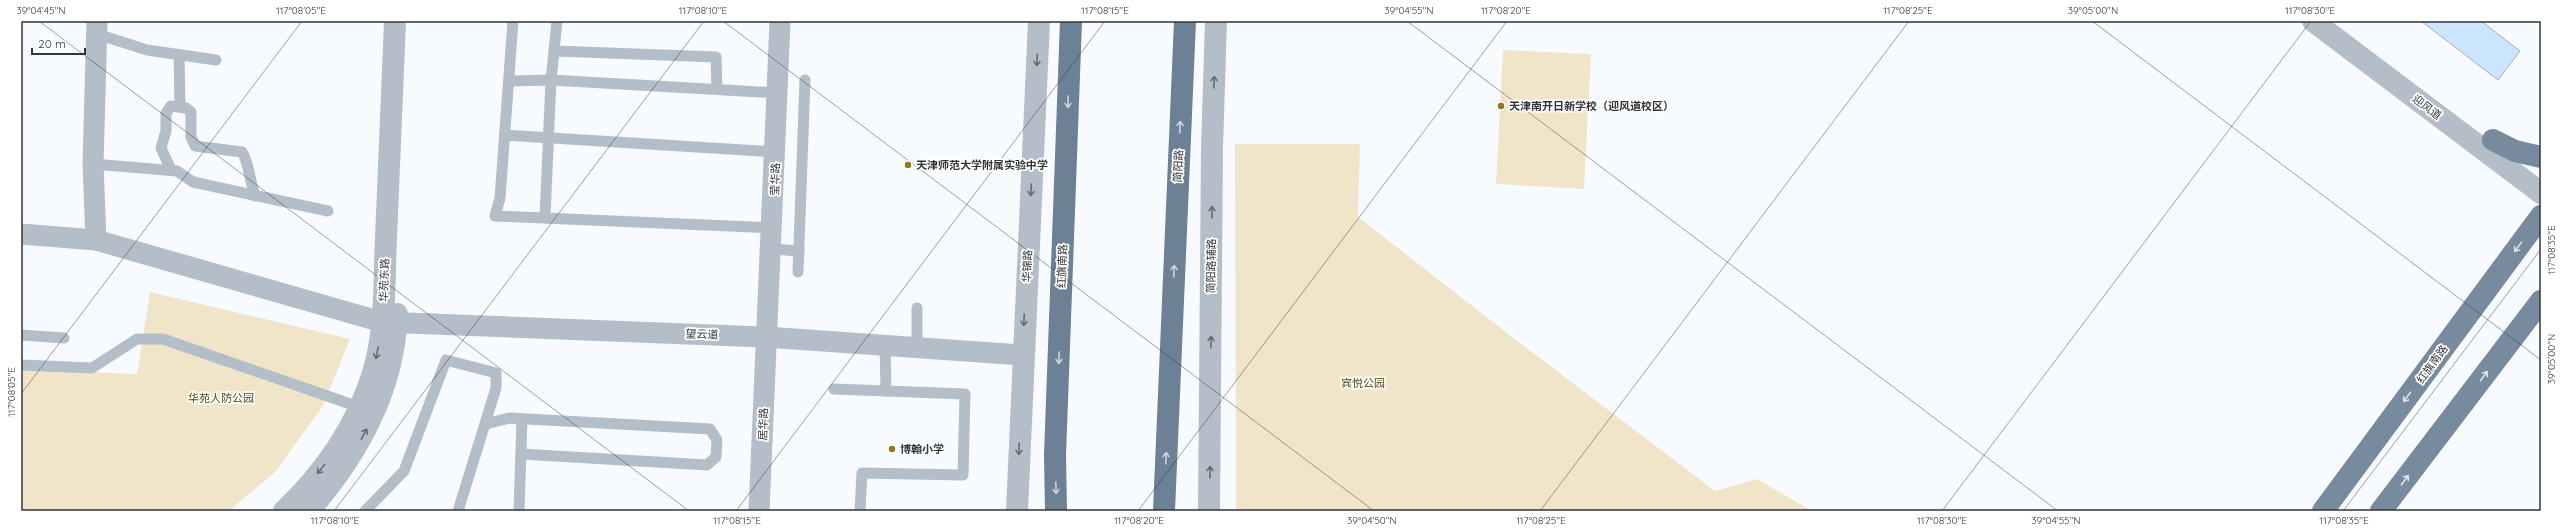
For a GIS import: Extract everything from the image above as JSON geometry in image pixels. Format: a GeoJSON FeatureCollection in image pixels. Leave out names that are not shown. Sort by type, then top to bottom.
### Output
{"type":"FeatureCollection","features":[{"type":"Feature","properties":{"kind":"highway","name":"红旗南路"},"geometry":{"type":"LineString","coordinates":[[1056,511],[1055,455],[1071,21]]}},
{"type":"Feature","properties":{"kind":"highway","name":"简阳路"},"geometry":{"type":"LineString","coordinates":[[1164,511],[1185,21]]}},
{"type":"Feature","properties":{"kind":"main road"},"geometry":{"type":"LineString","coordinates":[[2488,145],[2541,157]]}},
{"type":"Feature","properties":{"kind":"main road","name":"红旗南路"},"geometry":{"type":"LineString","coordinates":[[2323,511],[2541,216]]}},
{"type":"Feature","properties":{"kind":"main road"},"geometry":{"type":"LineString","coordinates":[[2382,511],[2541,301]]}},
{"type":"Feature","properties":{"kind":"street","name":"华苑东路"},"geometry":{"type":"LineString","coordinates":[[389,323],[395,21]]}},
{"type":"Feature","properties":{"kind":"street","name":"华苑东路"},"geometry":{"type":"LineString","coordinates":[[309,511],[348,460],[364,435],[373,373],[389,323],[407,21]]}},
{"type":"Feature","properties":{"kind":"street","name":"莹华路"},"geometry":{"type":"LineString","coordinates":[[766,337],[773,238],[780,21]]}},
{"type":"Feature","properties":{"kind":"street","name":"华锦路"},"geometry":{"type":"LineString","coordinates":[[1017,511],[1022,355],[1040,21]]}},
{"type":"Feature","properties":{"kind":"street","name":"简阳路辅路"},"geometry":{"type":"LineString","coordinates":[[1209,511],[1212,148],[1216,21]]}},
{"type":"Feature","properties":{"kind":"street","name":"迎风道"},"geometry":{"type":"LineString","coordinates":[[2313,21],[2488,145],[2541,178]]}},
{"type":"Feature","properties":{"kind":"street","name":"迎风道"},"geometry":{"type":"LineString","coordinates":[[2335,21],[2488,145],[2541,193]]}},
{"type":"Feature","properties":{"kind":"street"},"geometry":{"type":"LineString","coordinates":[[96,240],[93,164],[97,27]]}},
{"type":"Feature","properties":{"kind":"street","name":"望云道"},"geometry":{"type":"LineString","coordinates":[[21,234],[96,240],[389,323],[766,337],[1022,355]]}},
{"type":"Feature","properties":{"kind":"street","name":"居华路"},"geometry":{"type":"LineString","coordinates":[[759,511],[766,337]]}},
{"type":"Feature","properties":{"kind":"street","name":"华苑东路"},"geometry":{"type":"LineString","coordinates":[[284,511],[324,467],[343,438],[367,410]]}},
{"type":"Feature","properties":{"kind":"lane"},"geometry":{"type":"LineString","coordinates":[[513,21],[510,81],[500,198],[495,216],[545,217],[773,238],[799,250]]}},
{"type":"Feature","properties":{"kind":"lane"},"geometry":{"type":"LineString","coordinates":[[545,217],[551,80],[557,21]]}},
{"type":"Feature","properties":{"kind":"lane"},"geometry":{"type":"LineString","coordinates":[[97,27],[147,50],[216,60]]}},
{"type":"Feature","properties":{"kind":"lane"},"geometry":{"type":"LineString","coordinates":[[555,51],[716,57],[717,89]]}},
{"type":"Feature","properties":{"kind":"lane"},"geometry":{"type":"LineString","coordinates":[[179,55],[180,107]]}},
{"type":"Feature","properties":{"kind":"lane"},"geometry":{"type":"LineString","coordinates":[[510,81],[551,80],[778,93]]}},
{"type":"Feature","properties":{"kind":"lane"},"geometry":{"type":"LineString","coordinates":[[798,272],[804,80]]}},
{"type":"Feature","properties":{"kind":"lane"},"geometry":{"type":"LineString","coordinates":[[170,170],[161,148],[166,131],[166,112],[171,106],[186,108],[190,112],[191,137],[194,146],[242,152],[246,158],[248,176],[255,196]]}},
{"type":"Feature","properties":{"kind":"lane"},"geometry":{"type":"LineString","coordinates":[[505,135],[776,152]]}},
{"type":"Feature","properties":{"kind":"lane"},"geometry":{"type":"LineString","coordinates":[[93,164],[177,170],[193,182],[328,211]]}},
{"type":"Feature","properties":{"kind":"lane"},"geometry":{"type":"LineString","coordinates":[[917,308],[917,347]]}},
{"type":"Feature","properties":{"kind":"lane"},"geometry":{"type":"LineString","coordinates":[[21,335],[64,338]]}},
{"type":"Feature","properties":{"kind":"lane"},"geometry":{"type":"LineString","coordinates":[[21,365],[92,368],[137,339],[162,339],[367,410]]}},
{"type":"Feature","properties":{"kind":"lane"},"geometry":{"type":"LineString","coordinates":[[885,345],[886,391]]}},
{"type":"Feature","properties":{"kind":"lane"},"geometry":{"type":"LineString","coordinates":[[365,511],[404,471],[446,360],[496,373],[496,388],[458,511]]}},
{"type":"Feature","properties":{"kind":"lane"},"geometry":{"type":"LineString","coordinates":[[834,389],[965,394],[963,475],[862,473],[860,511]]}},
{"type":"Feature","properties":{"kind":"lane"},"geometry":{"type":"LineString","coordinates":[[486,424],[509,418],[710,429],[717,440],[716,457],[707,465],[521,454]]}},
{"type":"Feature","properties":{"kind":"lane"},"geometry":{"type":"LineString","coordinates":[[519,511],[522,419]]}},
{"type":"Feature","properties":{"kind":"green space"},"geometry":{"type":"Polygon","coordinates":[[[1503,50],[1591,54],[1584,189],[1496,184],[1503,50]]]}},
{"type":"Feature","properties":{"kind":"green space","name":"宾悦公园"},"geometry":{"type":"Polygon","coordinates":[[[1235,144],[1360,144],[1358,217],[1516,340],[1715,491],[1757,479],[1812,511],[1236,511],[1235,144]]]}},
{"type":"Feature","properties":{"kind":"green space","name":"华苑人防公园"},"geometry":{"type":"Polygon","coordinates":[[[150,292],[350,339],[323,406],[275,472],[229,511],[21,511],[21,369],[137,374],[150,292]]]}},
{"type":"Feature","properties":{"kind":"building"},"geometry":{"type":"Polygon","coordinates":[[[2421,21],[2481,21],[2520,51],[2498,80],[2421,21]]]}},
{"type":"Feature","properties":{"kind":"place","name":"天津南开日新学校（迎风道校区）"},"geometry":{"type":"Point","coordinates":[1501,106]}},
{"type":"Feature","properties":{"kind":"place","name":"天津师范大学附属实验中学"},"geometry":{"type":"Point","coordinates":[908,165]}},
{"type":"Feature","properties":{"kind":"place","name":"博翰小学"},"geometry":{"type":"Point","coordinates":[892,449]}}]}
